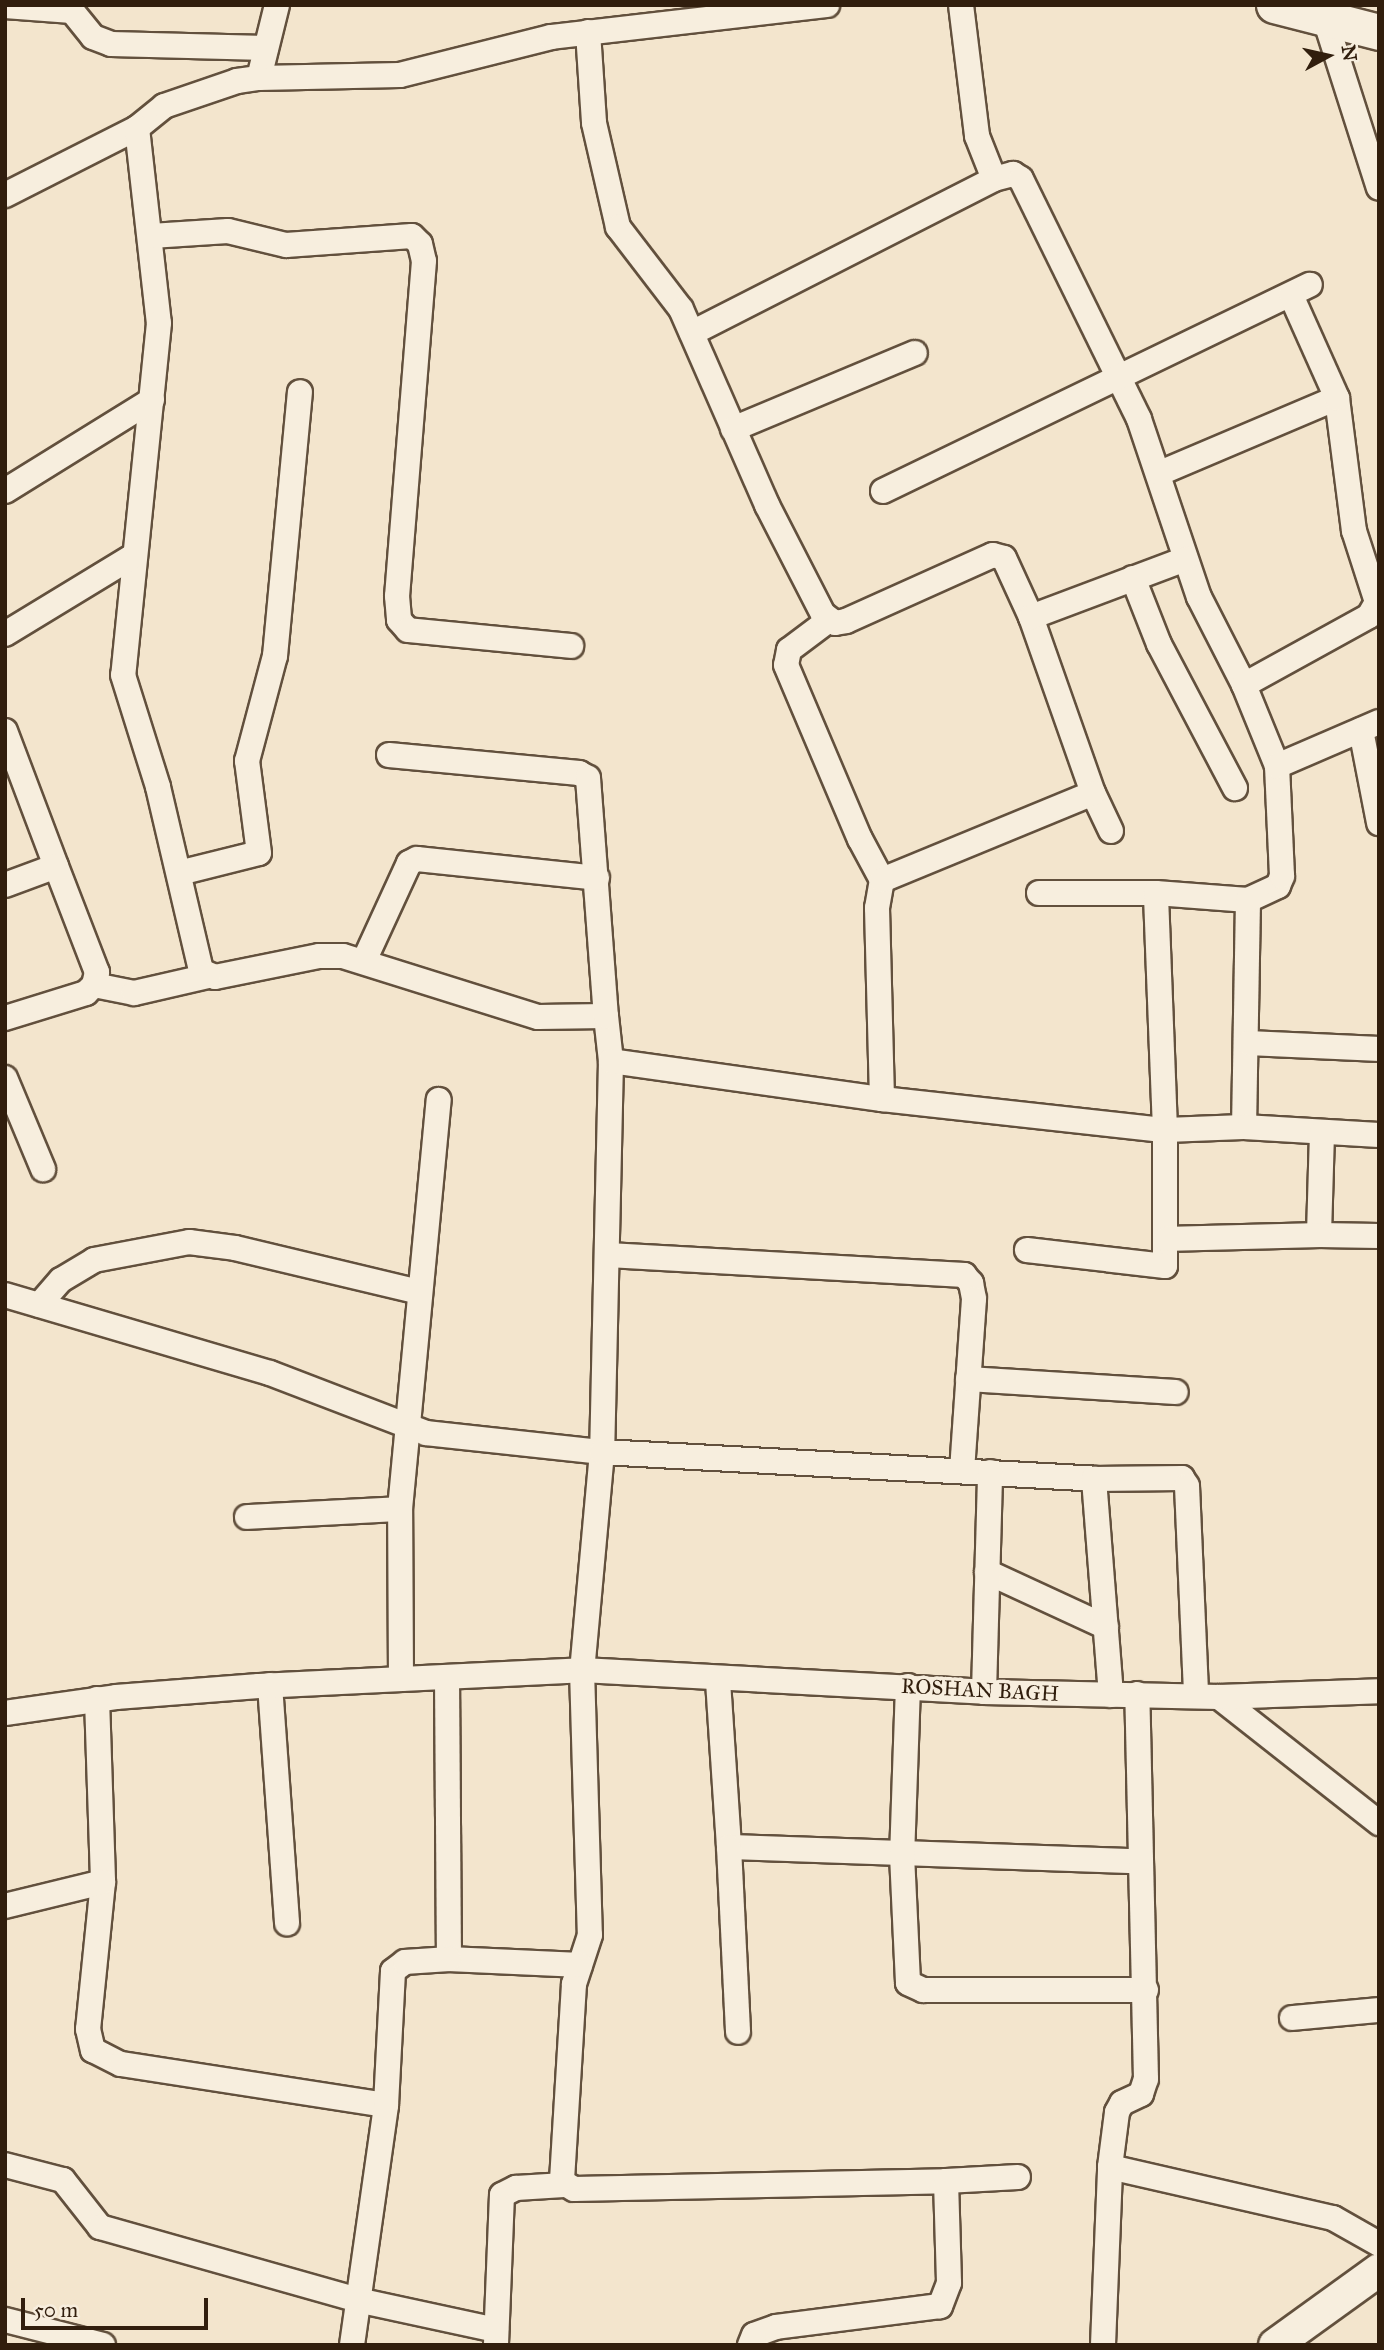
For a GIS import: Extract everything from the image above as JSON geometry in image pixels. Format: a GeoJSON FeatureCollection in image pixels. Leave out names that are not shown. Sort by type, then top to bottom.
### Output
{"type":"FeatureCollection","features":[{"type":"Feature","properties":{"kind":"main road"},"geometry":{"type":"LineString","coordinates":[[1274,5],[1379,32]]}},
{"type":"Feature","properties":{"kind":"street"},"geometry":{"type":"LineString","coordinates":[[259,78],[277,5]]}},
{"type":"Feature","properties":{"kind":"street"},"geometry":{"type":"LineString","coordinates":[[5,195],[137,128],[164,106],[237,81],[259,78],[400,75],[588,32],[827,5]]}},
{"type":"Feature","properties":{"kind":"street"},"geometry":{"type":"LineString","coordinates":[[961,5],[977,136],[993,179]]}},
{"type":"Feature","properties":{"kind":"street"},"geometry":{"type":"LineString","coordinates":[[5,6],[72,11],[93,37],[111,44],[266,48]]}},
{"type":"Feature","properties":{"kind":"street"},"geometry":{"type":"LineString","coordinates":[[1325,19],[1379,188]]}},
{"type":"Feature","properties":{"kind":"street"},"geometry":{"type":"LineString","coordinates":[[588,32],[594,123],[618,227],[675,301],[692,333],[767,505],[829,620]]}},
{"type":"Feature","properties":{"kind":"street"},"geometry":{"type":"LineString","coordinates":[[137,128],[159,323],[124,684],[152,767],[179,873],[198,967],[208,976]]}},
{"type":"Feature","properties":{"kind":"street"},"geometry":{"type":"LineString","coordinates":[[692,333],[993,179],[1013,174],[1021,179],[1119,377],[1160,473],[1185,559],[1244,685],[1277,766],[1282,876],[1278,886],[1248,900],[1156,893],[1039,893]]}},
{"type":"Feature","properties":{"kind":"street"},"geometry":{"type":"LineString","coordinates":[[150,236],[228,231],[286,245],[412,236],[420,244],[424,261],[397,596],[399,620],[408,630],[571,646]]}},
{"type":"Feature","properties":{"kind":"street"},"geometry":{"type":"LineString","coordinates":[[883,491],[1301,290],[1338,398],[1354,531],[1361,563],[1377,593],[1376,610],[1244,685]]}},
{"type":"Feature","properties":{"kind":"street"},"geometry":{"type":"LineString","coordinates":[[733,429],[915,353]]}},
{"type":"Feature","properties":{"kind":"street"},"geometry":{"type":"LineString","coordinates":[[179,873],[258,853],[247,761],[275,656],[300,392]]}},
{"type":"Feature","properties":{"kind":"street"},"geometry":{"type":"LineString","coordinates":[[1160,473],[1338,398]]}},
{"type":"Feature","properties":{"kind":"street"},"geometry":{"type":"LineString","coordinates":[[5,491],[152,400]]}},
{"type":"Feature","properties":{"kind":"street"},"geometry":{"type":"LineString","coordinates":[[5,634],[135,555]]}},
{"type":"Feature","properties":{"kind":"street"},"geometry":{"type":"LineString","coordinates":[[882,1099],[877,908],[882,880],[860,839],[786,665],[789,650],[829,620],[846,621],[998,555],[1006,560],[1031,617],[1093,793],[1111,831]]}},
{"type":"Feature","properties":{"kind":"street"},"geometry":{"type":"LineString","coordinates":[[1031,617],[1185,559]]}},
{"type":"Feature","properties":{"kind":"street"},"geometry":{"type":"LineString","coordinates":[[1133,578],[1159,644],[1235,788]]}},
{"type":"Feature","properties":{"kind":"street"},"geometry":{"type":"LineString","coordinates":[[1277,766],[1370,726],[1379,823]]}},
{"type":"Feature","properties":{"kind":"street"},"geometry":{"type":"LineString","coordinates":[[5,731],[97,972],[94,985],[86,993],[5,1018]]}},
{"type":"Feature","properties":{"kind":"street"},"geometry":{"type":"LineString","coordinates":[[389,755],[579,773],[588,778],[611,1061],[608,1255],[602,1452],[582,1670],[590,1935],[580,1965],[561,2164],[564,2185]]}},
{"type":"Feature","properties":{"kind":"street"},"geometry":{"type":"LineString","coordinates":[[882,880],[1093,793]]}},
{"type":"Feature","properties":{"kind":"street"},"geometry":{"type":"LineString","coordinates":[[365,961],[409,863],[416,859],[597,878]]}},
{"type":"Feature","properties":{"kind":"street"},"geometry":{"type":"LineString","coordinates":[[5,885],[56,866]]}},
{"type":"Feature","properties":{"kind":"street"},"geometry":{"type":"LineString","coordinates":[[1027,1250],[1159,1269],[1167,1260],[1156,893]]}},
{"type":"Feature","properties":{"kind":"street"},"geometry":{"type":"LineString","coordinates":[[1244,1127],[1249,1043],[1248,900]]}},
{"type":"Feature","properties":{"kind":"street"},"geometry":{"type":"LineString","coordinates":[[94,985],[134,993],[208,976],[319,956],[365,961],[538,1017],[606,1016]]}},
{"type":"Feature","properties":{"kind":"street"},"geometry":{"type":"LineString","coordinates":[[1249,1043],[1379,1049]]}},
{"type":"Feature","properties":{"kind":"street"},"geometry":{"type":"LineString","coordinates":[[611,1061],[882,1099],[1165,1130],[1244,1127],[1379,1135]]}},
{"type":"Feature","properties":{"kind":"street"},"geometry":{"type":"LineString","coordinates":[[5,1078],[13,1124],[43,1170]]}},
{"type":"Feature","properties":{"kind":"street"},"geometry":{"type":"LineString","coordinates":[[401,1679],[400,1509],[439,1100]]}},
{"type":"Feature","properties":{"kind":"street"},"geometry":{"type":"LineString","coordinates":[[1319,1235],[1322,1133]]}},
{"type":"Feature","properties":{"kind":"street"},"geometry":{"type":"LineString","coordinates":[[1166,1239],[1379,1236]]}},
{"type":"Feature","properties":{"kind":"street"},"geometry":{"type":"LineString","coordinates":[[38,1305],[61,1280],[94,1260],[189,1242],[234,1248],[419,1292]]}},
{"type":"Feature","properties":{"kind":"street"},"geometry":{"type":"LineString","coordinates":[[608,1255],[959,1273],[971,1283],[974,1299],[962,1470]]}},
{"type":"Feature","properties":{"kind":"street"},"geometry":{"type":"LineString","coordinates":[[5,1295],[270,1373],[426,1433],[602,1452],[1094,1479],[1186,1480],[1207,1696],[1379,1823]]}},
{"type":"Feature","properties":{"kind":"street"},"geometry":{"type":"LineString","coordinates":[[968,1379],[1176,1392]]}},
{"type":"Feature","properties":{"kind":"street"},"geometry":{"type":"LineString","coordinates":[[984,1692],[990,1472]]}},
{"type":"Feature","properties":{"kind":"street"},"geometry":{"type":"LineString","coordinates":[[1094,1479],[1111,1695]]}},
{"type":"Feature","properties":{"kind":"street"},"geometry":{"type":"LineString","coordinates":[[247,1517],[400,1509]]}},
{"type":"Feature","properties":{"kind":"street"},"geometry":{"type":"LineString","coordinates":[[987,1572],[1106,1627]]}},
{"type":"Feature","properties":{"kind":"street","name":"ROSHAN BAGH"},"geometry":{"type":"LineString","coordinates":[[5,1713],[97,1699],[270,1685],[582,1670],[718,1681],[908,1686],[984,1692],[1207,1696],[1379,1691]]}},
{"type":"Feature","properties":{"kind":"street"},"geometry":{"type":"LineString","coordinates":[[447,1678],[449,1959]]}},
{"type":"Feature","properties":{"kind":"street"},"geometry":{"type":"LineString","coordinates":[[718,1681],[738,2032]]}},
{"type":"Feature","properties":{"kind":"street"},"geometry":{"type":"LineString","coordinates":[[270,1685],[287,1923]]}},
{"type":"Feature","properties":{"kind":"street"},"geometry":{"type":"LineString","coordinates":[[908,1686],[902,1855],[905,1970],[913,1988],[1146,1990]]}},
{"type":"Feature","properties":{"kind":"street"},"geometry":{"type":"LineString","coordinates":[[1103,2345],[1110,2167],[1118,2108],[1141,2094],[1146,2080],[1146,1990],[1138,1861],[1138,1695]]}},
{"type":"Feature","properties":{"kind":"street"},"geometry":{"type":"LineString","coordinates":[[97,1699],[103,1882],[89,2029],[93,2050],[102,2058],[386,2105]]}},
{"type":"Feature","properties":{"kind":"street"},"geometry":{"type":"LineString","coordinates":[[729,1847],[1138,1861]]}},
{"type":"Feature","properties":{"kind":"street"},"geometry":{"type":"LineString","coordinates":[[5,1906],[103,1882]]}},
{"type":"Feature","properties":{"kind":"street"},"geometry":{"type":"LineString","coordinates":[[352,2345],[362,2301],[386,2105],[393,1971],[405,1962],[449,1959],[580,1965]]}},
{"type":"Feature","properties":{"kind":"street"},"geometry":{"type":"LineString","coordinates":[[1292,2018],[1379,2010]]}},
{"type":"Feature","properties":{"kind":"street"},"geometry":{"type":"LineString","coordinates":[[5,2165],[63,2180],[100,2227],[496,2337],[502,2195],[516,2188],[564,2185],[574,2189],[1018,2177]]}},
{"type":"Feature","properties":{"kind":"street"},"geometry":{"type":"LineString","coordinates":[[1110,2167],[1333,2218],[1379,2244]]}},
{"type":"Feature","properties":{"kind":"street"},"geometry":{"type":"LineString","coordinates":[[750,2345],[754,2335],[776,2327],[940,2306],[949,2283],[946,2180]]}},
{"type":"Feature","properties":{"kind":"street"},"geometry":{"type":"LineString","coordinates":[[1275,2345],[1379,2270]]}},
{"type":"Feature","properties":{"kind":"street"},"geometry":{"type":"LineString","coordinates":[[5,2320],[103,2345]]}}]}
